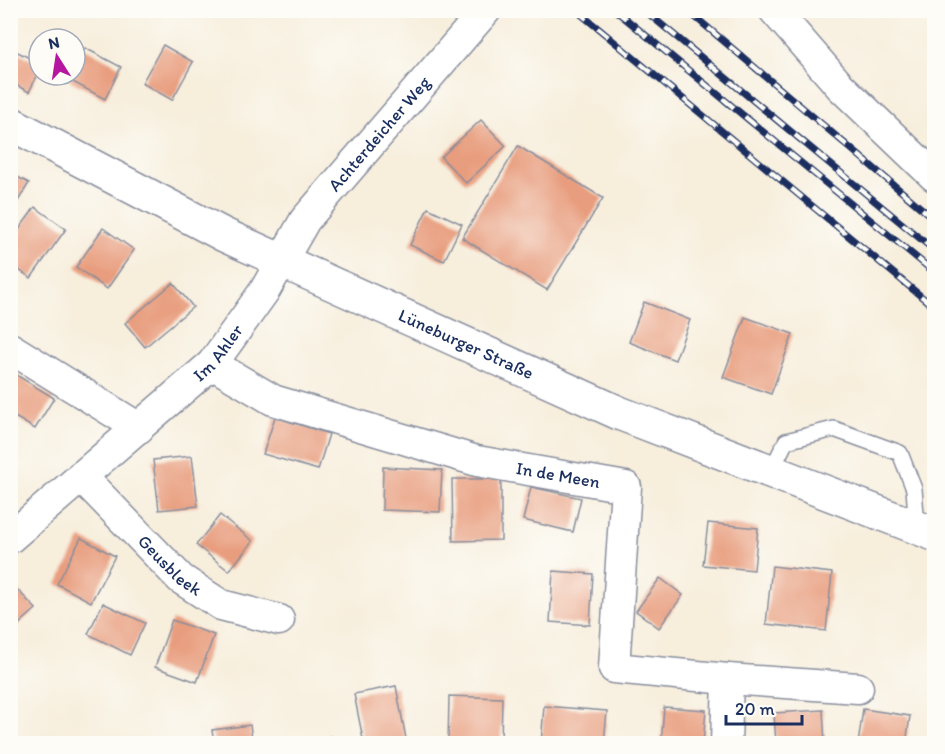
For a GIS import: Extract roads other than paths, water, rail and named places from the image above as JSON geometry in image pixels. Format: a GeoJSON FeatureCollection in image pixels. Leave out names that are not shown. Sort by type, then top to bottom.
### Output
{"type":"FeatureCollection","features":[{"type":"Feature","properties":{"kind":"main road","name":"Lüneburger Straße"},"geometry":{"type":"LineString","coordinates":[[10,123],[224,235],[619,413],[926,530]]}},
{"type":"Feature","properties":{"kind":"street","name":"Achterdeicher Weg"},"geometry":{"type":"LineString","coordinates":[[281,262],[305,220],[486,10]]}},
{"type":"Feature","properties":{"kind":"street"},"geometry":{"type":"LineString","coordinates":[[774,10],[840,86],[934,176]]}},
{"type":"Feature","properties":{"kind":"street","name":"Im Ahler"},"geometry":{"type":"LineString","coordinates":[[10,538],[212,364],[265,290],[281,262]]}},
{"type":"Feature","properties":{"kind":"street"},"geometry":{"type":"LineString","coordinates":[[10,348],[139,428]]}},
{"type":"Feature","properties":{"kind":"street","name":"In de Meen"},"geometry":{"type":"LineString","coordinates":[[212,364],[273,400],[398,438],[477,461],[626,487],[614,668],[858,688]]}},
{"type":"Feature","properties":{"kind":"street","name":"Geusbleek"},"geometry":{"type":"LineString","coordinates":[[81,476],[182,579],[199,592],[221,605],[279,620]]}},
{"type":"Feature","properties":{"kind":"street"},"geometry":{"type":"LineString","coordinates":[[726,744],[728,679]]}},
{"type":"Feature","properties":{"kind":"lane"},"geometry":{"type":"LineString","coordinates":[[771,471],[786,441],[834,429],[900,453],[926,530]]}},
{"type":"Feature","properties":{"kind":"railway"},"geometry":{"type":"LineString","coordinates":[[576,10],[934,307]]}},
{"type":"Feature","properties":{"kind":"railway"},"geometry":{"type":"LineString","coordinates":[[615,10],[934,272]]}},
{"type":"Feature","properties":{"kind":"railway"},"geometry":{"type":"LineString","coordinates":[[644,10],[934,250]]}},
{"type":"Feature","properties":{"kind":"railway"},"geometry":{"type":"LineString","coordinates":[[687,10],[934,219]]}}]}
